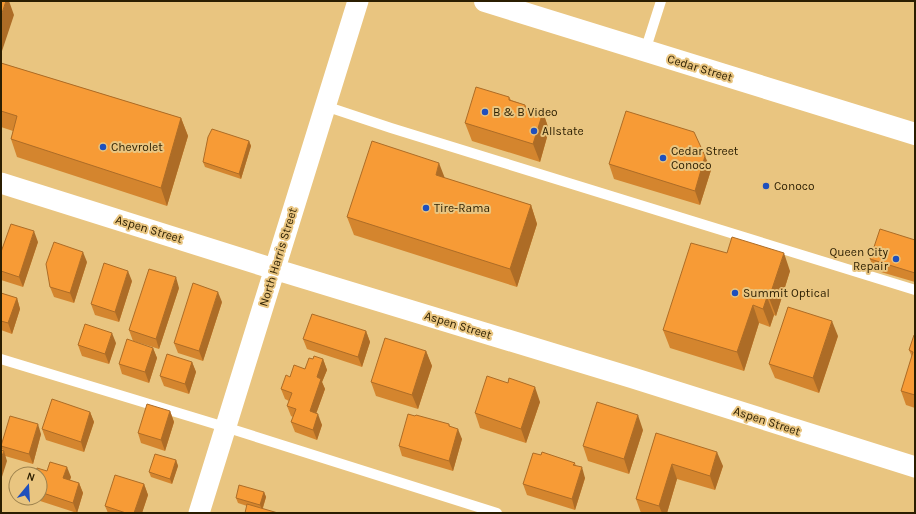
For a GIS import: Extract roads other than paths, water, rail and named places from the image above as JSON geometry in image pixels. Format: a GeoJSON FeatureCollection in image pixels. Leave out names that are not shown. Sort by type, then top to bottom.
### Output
{"type":"FeatureCollection","features":[{"type":"Feature","properties":{"kind":"main road","name":"Cedar Street"},"geometry":{"type":"LineString","coordinates":[[485,1],[915,134]]}},
{"type":"Feature","properties":{"kind":"street","name":"North Harris Street"},"geometry":{"type":"LineString","coordinates":[[199,513],[358,1]]}},
{"type":"Feature","properties":{"kind":"street","name":"Aspen Street"},"geometry":{"type":"LineString","coordinates":[[1,182],[274,269],[633,378],[915,467]]}},
{"type":"Feature","properties":{"kind":"lane"},"geometry":{"type":"LineString","coordinates":[[645,51],[661,1]]}},
{"type":"Feature","properties":{"kind":"lane"},"geometry":{"type":"LineString","coordinates":[[326,106],[392,128],[915,290]]}},
{"type":"Feature","properties":{"kind":"lane"},"geometry":{"type":"LineString","coordinates":[[1,359],[225,426],[498,513]]}},
{"type":"Feature","properties":{"kind":"place","name":"B & B Video"},"geometry":{"type":"Point","coordinates":[485,112]}},
{"type":"Feature","properties":{"kind":"place","name":"Allstate"},"geometry":{"type":"Point","coordinates":[534,131]}},
{"type":"Feature","properties":{"kind":"place","name":"Chevrolet"},"geometry":{"type":"Point","coordinates":[103,147]}},
{"type":"Feature","properties":{"kind":"place","name":"Cedar Street Conoco"},"geometry":{"type":"Point","coordinates":[663,158]}},
{"type":"Feature","properties":{"kind":"place","name":"Conoco"},"geometry":{"type":"Point","coordinates":[766,186]}},
{"type":"Feature","properties":{"kind":"place","name":"Tire-Rama"},"geometry":{"type":"Point","coordinates":[426,208]}},
{"type":"Feature","properties":{"kind":"place","name":"Queen City Repair"},"geometry":{"type":"Point","coordinates":[896,259]}},
{"type":"Feature","properties":{"kind":"place","name":"Summit Optical"},"geometry":{"type":"Point","coordinates":[735,293]}}]}
